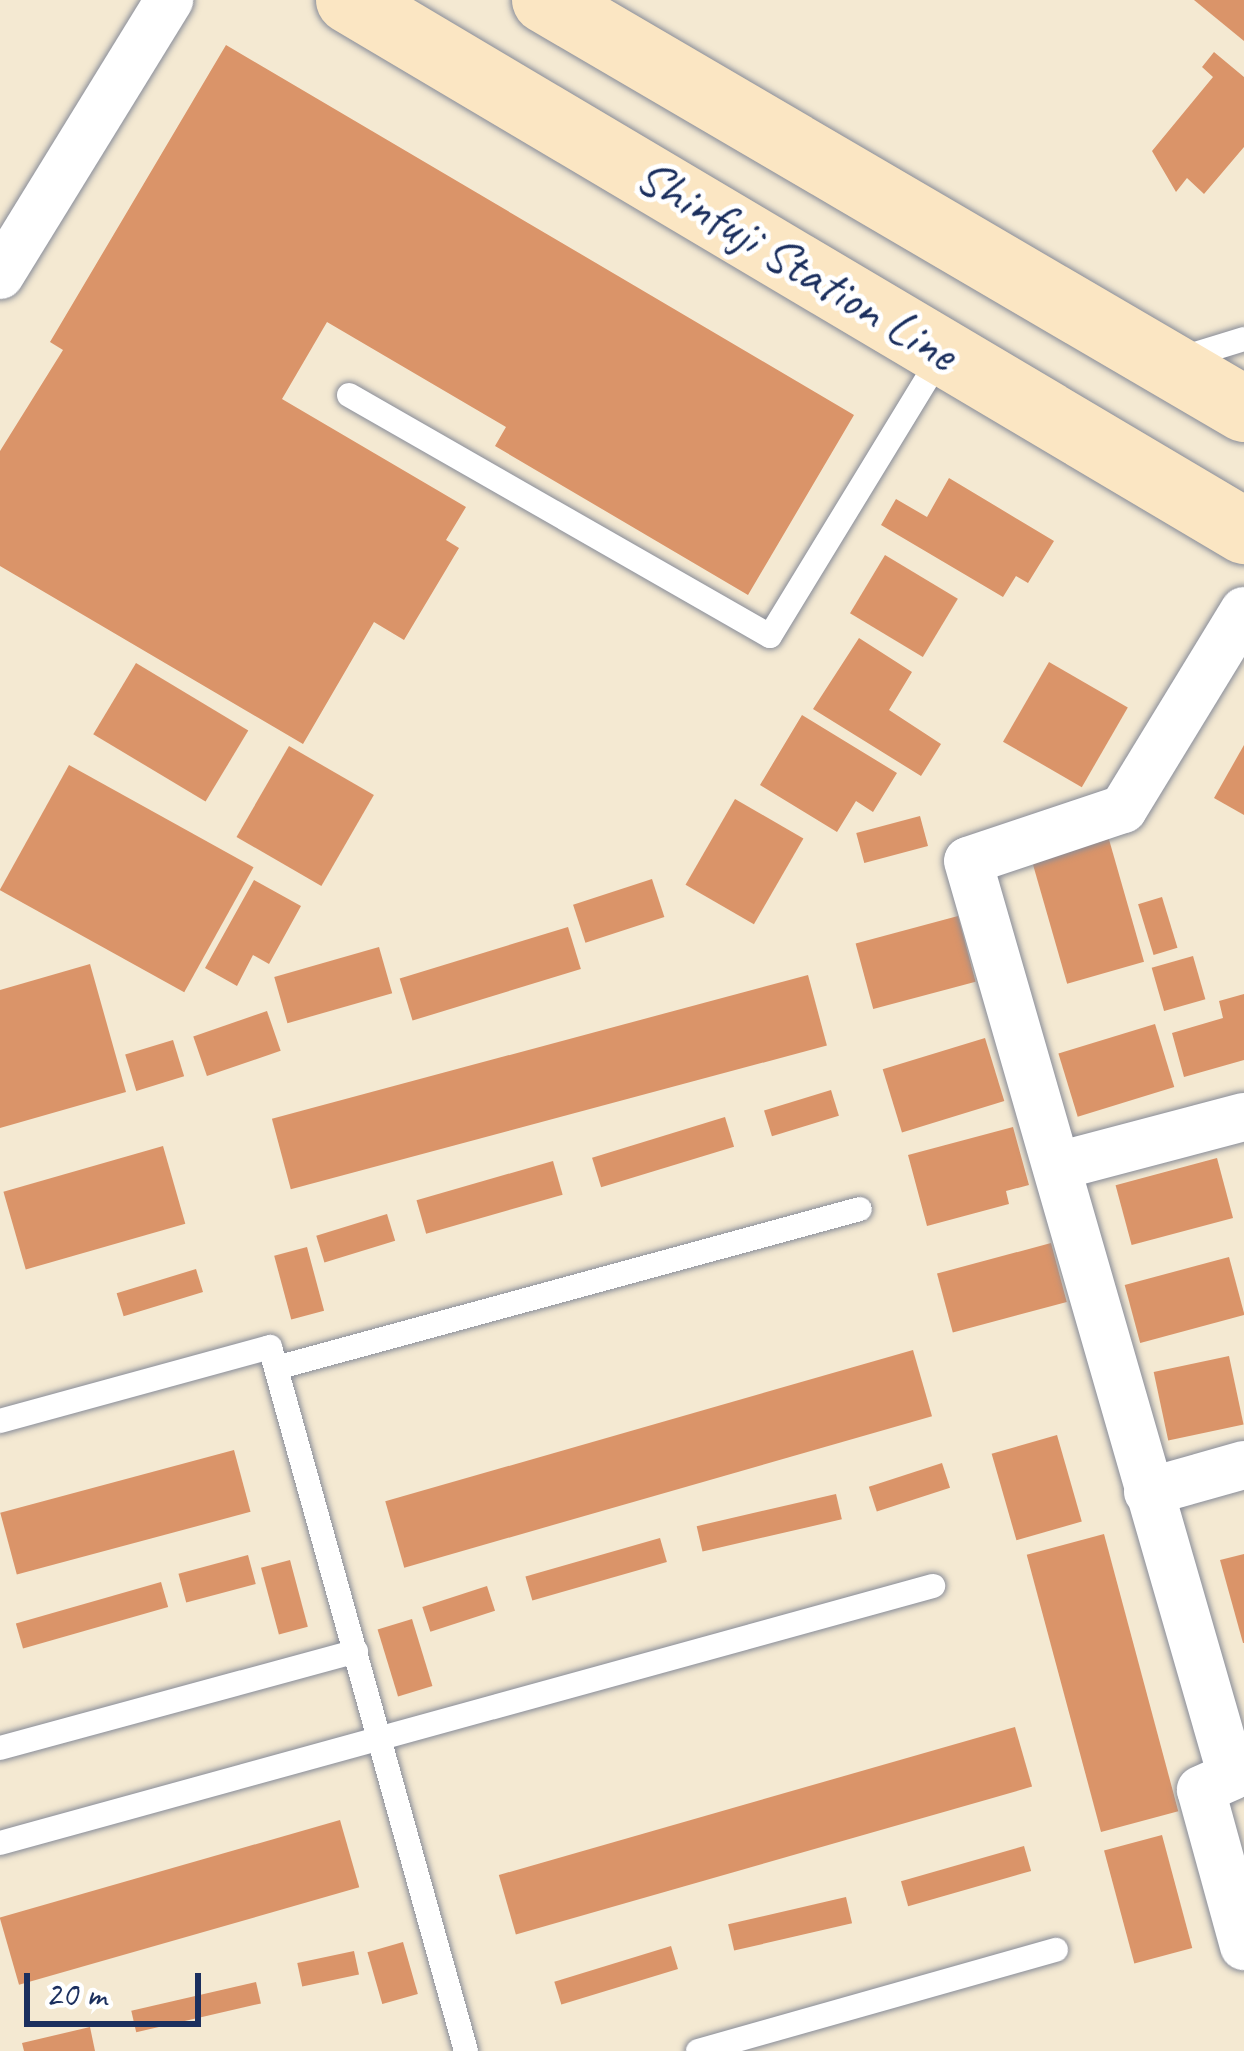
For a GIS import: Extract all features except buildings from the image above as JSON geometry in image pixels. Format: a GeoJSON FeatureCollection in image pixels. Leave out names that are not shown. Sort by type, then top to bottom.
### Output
{"type":"FeatureCollection","features":[{"type":"Feature","properties":{"kind":"main road","name":"Shinfuji Station Line"},"geometry":{"type":"LineString","coordinates":[[349,0],[1244,531]]}},
{"type":"Feature","properties":{"kind":"main road","name":"Shinfuji Station Line"},"geometry":{"type":"LineString","coordinates":[[545,0],[1244,409]]}},
{"type":"Feature","properties":{"kind":"street"},"geometry":{"type":"LineString","coordinates":[[0,275],[169,0]]}},
{"type":"Feature","properties":{"kind":"street"},"geometry":{"type":"LineString","coordinates":[[1244,611],[1123,808],[968,861],[1232,1776],[1202,1790],[1244,1946]]}},
{"type":"Feature","properties":{"kind":"street"},"geometry":{"type":"LineString","coordinates":[[1058,1166],[1244,1117]]}},
{"type":"Feature","properties":{"kind":"street"},"geometry":{"type":"LineString","coordinates":[[1148,1492],[1244,1465]]}},
{"type":"Feature","properties":{"kind":"lane"},"geometry":{"type":"LineString","coordinates":[[1166,363],[1244,339]]}},
{"type":"Feature","properties":{"kind":"lane"},"geometry":{"type":"LineString","coordinates":[[349,395],[770,636],[944,352]]}},
{"type":"Feature","properties":{"kind":"lane"},"geometry":{"type":"LineString","coordinates":[[276,1368],[860,1209]]}},
{"type":"Feature","properties":{"kind":"lane"},"geometry":{"type":"LineString","coordinates":[[0,1421],[270,1347],[466,2051]]}},
{"type":"Feature","properties":{"kind":"lane"},"geometry":{"type":"LineString","coordinates":[[0,1843],[933,1586]]}},
{"type":"Feature","properties":{"kind":"lane"},"geometry":{"type":"LineString","coordinates":[[0,1748],[356,1652]]}},
{"type":"Feature","properties":{"kind":"lane"},"geometry":{"type":"LineString","coordinates":[[698,2051],[1056,1950]]}}]}
